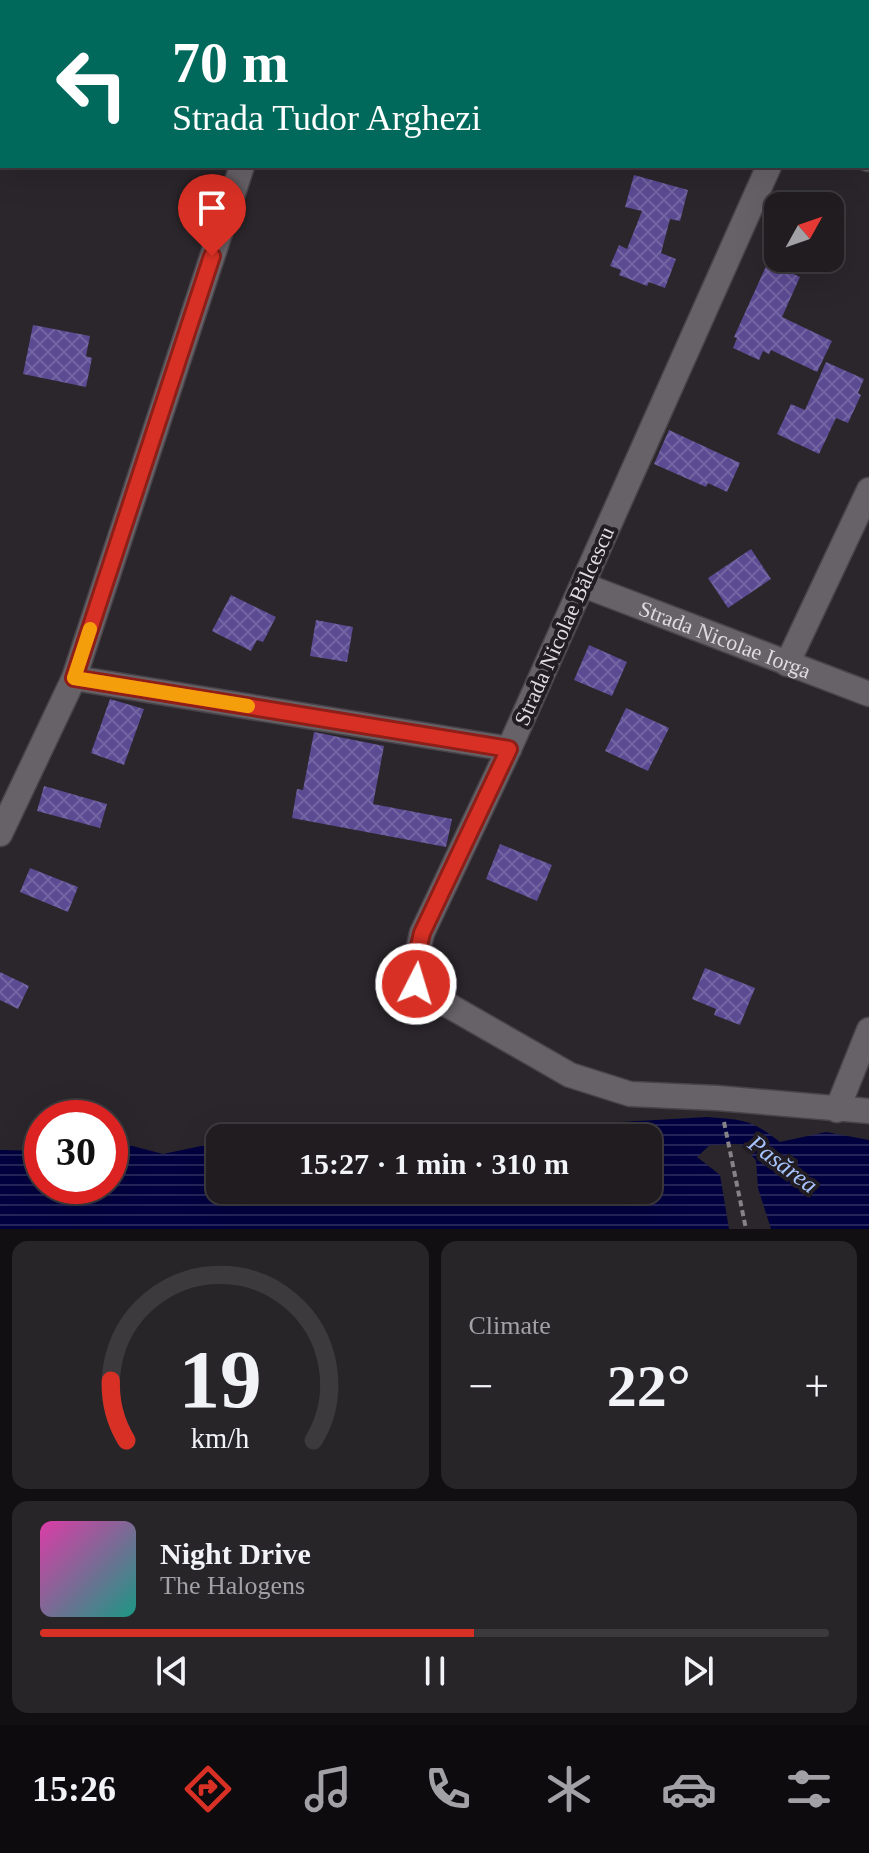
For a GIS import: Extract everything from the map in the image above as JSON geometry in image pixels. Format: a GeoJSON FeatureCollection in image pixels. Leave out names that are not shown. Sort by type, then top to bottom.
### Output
{"type":"FeatureCollection","features":[{"type":"Feature","properties":{"kind":"street"},"geometry":{"type":"LineString","coordinates":[[0,834],[74,678],[241,168]]}},
{"type":"Feature","properties":{"kind":"street","name":"Strada Nicolae Bălcescu"},"geometry":{"type":"LineString","coordinates":[[768,168],[509,749],[422,933],[414,968],[416,984],[432,996],[570,1075],[630,1094],[717,1098],[837,1110]]}},
{"type":"Feature","properties":{"kind":"street"},"geometry":{"type":"LineString","coordinates":[[787,664],[869,490]]}},
{"type":"Feature","properties":{"kind":"street","name":"Strada Nicolae Iorga"},"geometry":{"type":"LineString","coordinates":[[583,585],[869,694]]}},
{"type":"Feature","properties":{"kind":"street"},"geometry":{"type":"LineString","coordinates":[[74,678],[509,749]]}},
{"type":"Feature","properties":{"kind":"street"},"geometry":{"type":"LineString","coordinates":[[869,1030],[837,1110],[869,1111]]}},
{"type":"Feature","properties":{"kind":"path"},"geometry":{"type":"LineString","coordinates":[[722,1113],[746,1229]]}},
{"type":"Feature","properties":{"kind":"water","name":"Pasărea"},"geometry":{"type":"Polygon","coordinates":[[[707,1117],[746,1122],[780,1142],[826,1132],[869,1140],[869,1229],[771,1229],[758,1188],[756,1160],[740,1144],[710,1145],[697,1157],[720,1175],[729,1229],[0,1229],[0,1150],[24,1151],[24,1204],[128,1204],[128,1145],[163,1154],[206,1145],[206,1204],[662,1204],[662,1124],[587,1124],[707,1117]]]}},
{"type":"Feature","properties":{"kind":"building"},"geometry":{"type":"Polygon","coordinates":[[[634,175],[688,190],[680,221],[670,219],[661,253],[676,259],[665,288],[649,282],[647,286],[619,275],[621,270],[610,266],[619,245],[627,249],[642,211],[625,207],[634,175]]]}},
{"type":"Feature","properties":{"kind":"building"},"geometry":{"type":"Polygon","coordinates":[[[764,271],[789,272],[800,277],[782,317],[832,341],[817,372],[771,350],[769,354],[763,351],[759,360],[733,348],[737,338],[734,337],[764,271]]]}},
{"type":"Feature","properties":{"kind":"building"},"geometry":{"type":"Polygon","coordinates":[[[33,325],[90,336],[86,356],[92,358],[86,387],[23,374],[33,325]]]}},
{"type":"Feature","properties":{"kind":"building"},"geometry":{"type":"Polygon","coordinates":[[[826,362],[864,379],[858,393],[861,395],[848,423],[836,418],[819,454],[777,434],[791,404],[805,410],[826,362]]]}},
{"type":"Feature","properties":{"kind":"building"},"geometry":{"type":"Polygon","coordinates":[[[669,430],[740,463],[727,492],[708,483],[706,487],[654,464],[669,430]]]}},
{"type":"Feature","properties":{"kind":"building"},"geometry":{"type":"Polygon","coordinates":[[[751,549],[771,579],[728,608],[708,578],[751,549]]]}},
{"type":"Feature","properties":{"kind":"building"},"geometry":{"type":"Polygon","coordinates":[[[231,595],[276,617],[263,642],[257,640],[251,651],[212,631],[231,595]]]}},
{"type":"Feature","properties":{"kind":"building"},"geometry":{"type":"Polygon","coordinates":[[[316,620],[353,627],[347,662],[310,656],[316,620]]]}},
{"type":"Feature","properties":{"kind":"building"},"geometry":{"type":"Polygon","coordinates":[[[589,645],[627,662],[612,696],[574,680],[589,645]]]}},
{"type":"Feature","properties":{"kind":"building"},"geometry":{"type":"Polygon","coordinates":[[[110,699],[144,709],[124,765],[91,753],[110,699]]]}},
{"type":"Feature","properties":{"kind":"building"},"geometry":{"type":"Polygon","coordinates":[[[626,708],[669,728],[648,771],[605,751],[626,708]]]}},
{"type":"Feature","properties":{"kind":"building"},"geometry":{"type":"Polygon","coordinates":[[[314,732],[384,746],[373,804],[452,819],[446,847],[292,818],[297,789],[303,790],[314,732]]]}},
{"type":"Feature","properties":{"kind":"building"},"geometry":{"type":"Polygon","coordinates":[[[44,786],[107,804],[100,828],[37,811],[44,786]]]}},
{"type":"Feature","properties":{"kind":"building"},"geometry":{"type":"Polygon","coordinates":[[[500,844],[552,865],[537,901],[486,879],[500,844]]]}},
{"type":"Feature","properties":{"kind":"building"},"geometry":{"type":"Polygon","coordinates":[[[30,868],[78,887],[68,912],[20,892],[30,868]]]}},
{"type":"Feature","properties":{"kind":"building"},"geometry":{"type":"Polygon","coordinates":[[[705,968],[755,988],[740,1025],[714,1015],[716,1009],[692,999],[705,968]]]}},
{"type":"Feature","properties":{"kind":"building"},"geometry":{"type":"Polygon","coordinates":[[[0,972],[29,986],[18,1009],[0,1000],[0,972]]]}},
{"type":"Feature","properties":{"kind":"slow traffic"},"geometry":{"type":"LineString","coordinates":[[90,629],[74,678],[248,706]]}},
{"type":"Feature","properties":{"kind":"route"},"geometry":{"type":"LineString","coordinates":[[212,256],[74,678],[509,749],[422,933],[414,968],[416,984]]}}]}
